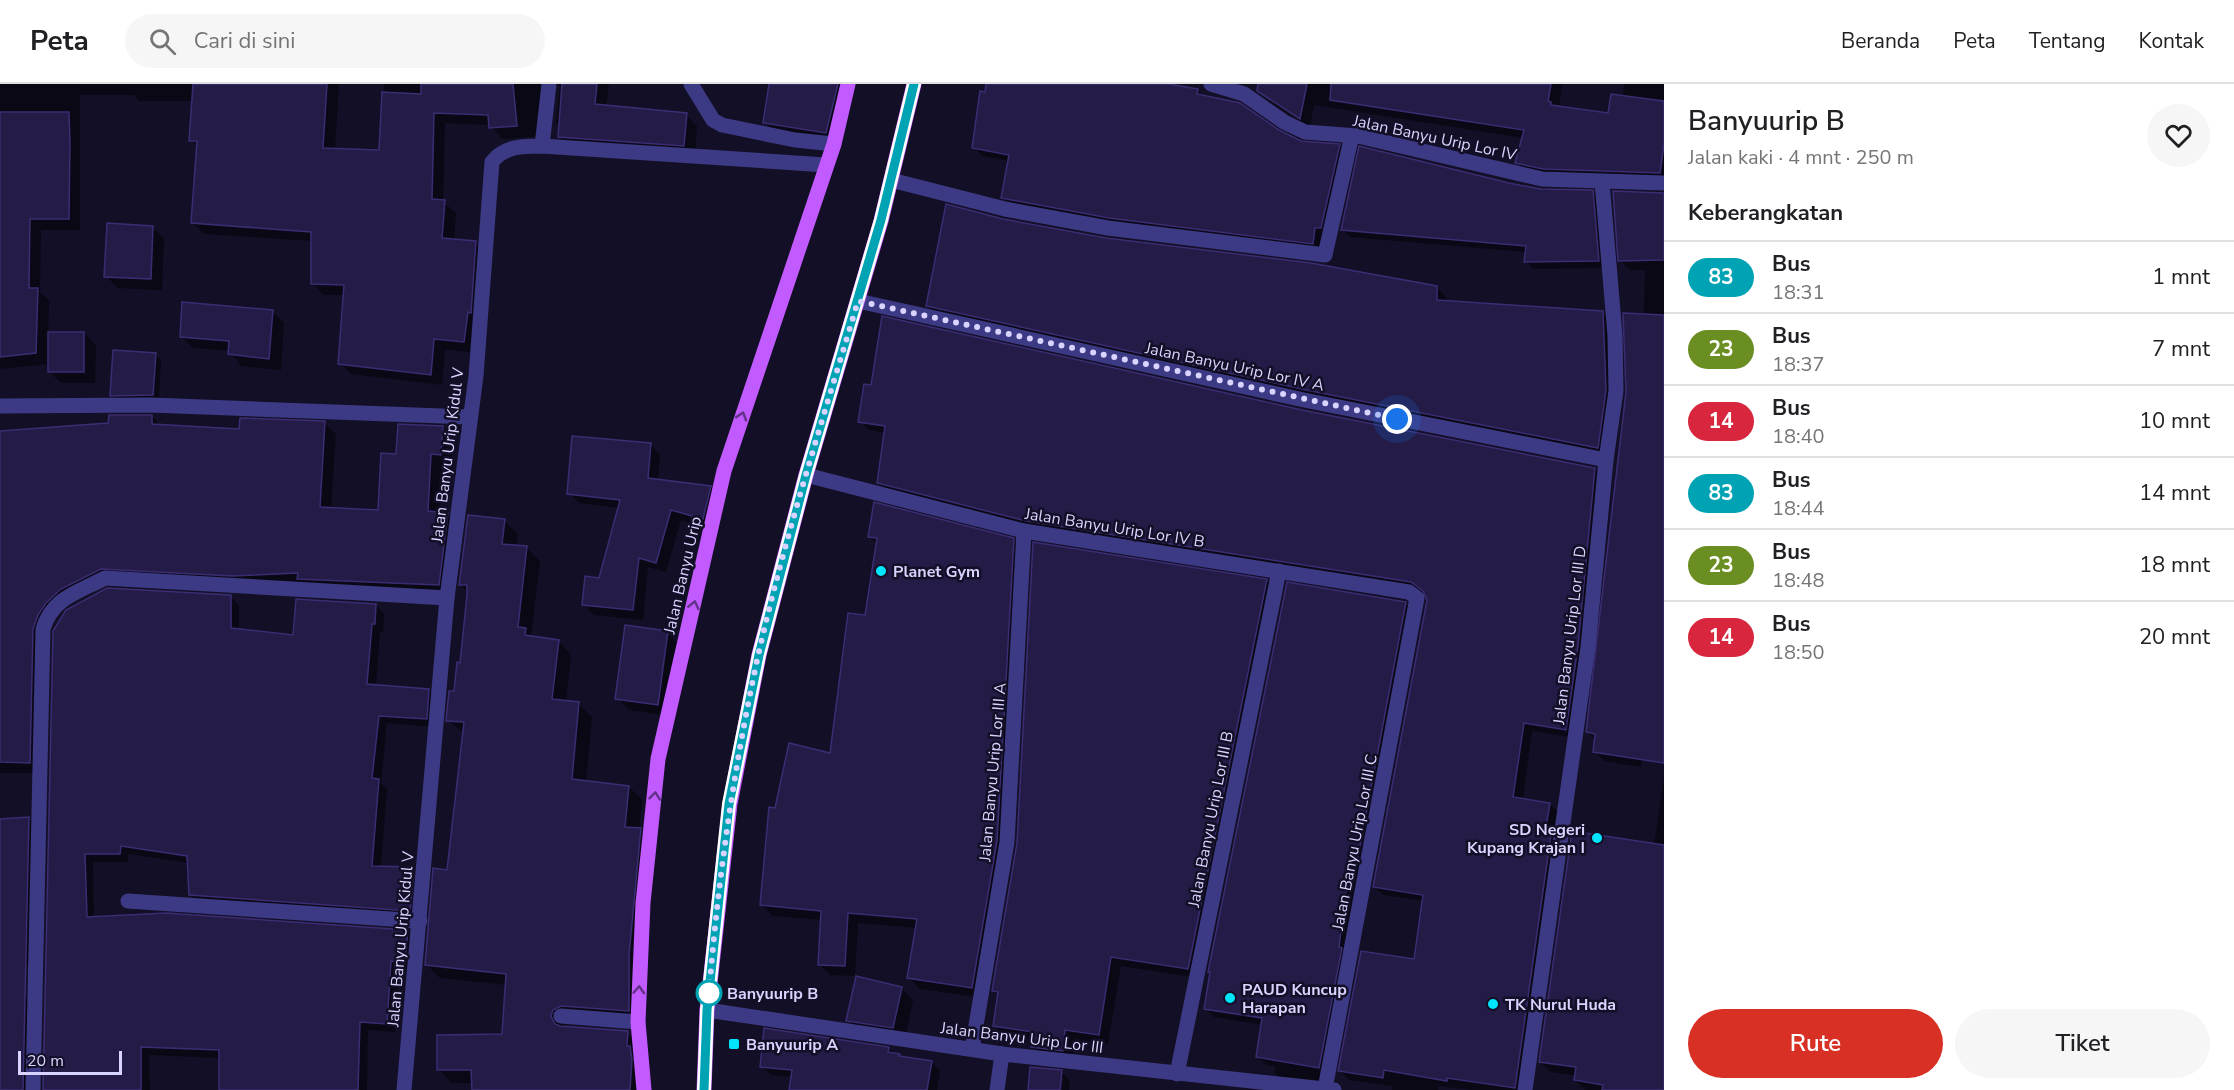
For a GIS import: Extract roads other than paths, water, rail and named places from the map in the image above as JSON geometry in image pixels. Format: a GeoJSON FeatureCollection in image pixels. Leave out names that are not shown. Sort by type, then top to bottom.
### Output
{"type":"FeatureCollection","features":[{"type":"Feature","properties":{"kind":"main road","name":"Jalan Banyu Urip"},"geometry":{"type":"LineString","coordinates":[[644,1090],[638,1022],[643,903],[658,759],[724,471],[834,144],[848,84]]}},
{"type":"Feature","properties":{"kind":"main road"},"geometry":{"type":"LineString","coordinates":[[704,1090],[707,1010],[729,804],[759,655],[806,475],[891,180],[914,84]]}},
{"type":"Feature","properties":{"kind":"street"},"geometry":{"type":"LineString","coordinates":[[542,146],[549,84]]}},
{"type":"Feature","properties":{"kind":"street"},"geometry":{"type":"LineString","coordinates":[[691,84],[712,120],[722,125],[795,140],[834,144]]}},
{"type":"Feature","properties":{"kind":"street","name":"Jalan Banyu Urip Lor IV"},"geometry":{"type":"LineString","coordinates":[[1211,84],[1244,94],[1294,129],[1305,132],[1352,135],[1542,179],[1664,183]]}},
{"type":"Feature","properties":{"kind":"street"},"geometry":{"type":"LineString","coordinates":[[891,180],[1005,209],[1108,228],[1325,255],[1352,135]]}},
{"type":"Feature","properties":{"kind":"street","name":"Jalan Banyu Urip Kidul V"},"geometry":{"type":"LineString","coordinates":[[404,1090],[447,598],[476,376],[492,162],[499,153],[521,146],[542,146],[826,165]]}},
{"type":"Feature","properties":{"kind":"street","name":"Jalan Banyu Urip Lor III D"},"geometry":{"type":"LineString","coordinates":[[1525,1090],[1588,646],[1606,460],[1613,424],[1616,362],[1602,182]]}},
{"type":"Feature","properties":{"kind":"street","name":"Jalan Banyu Urip Lor IV A"},"geometry":{"type":"LineString","coordinates":[[858,301],[1304,400],[1606,460]]}},
{"type":"Feature","properties":{"kind":"street"},"geometry":{"type":"LineString","coordinates":[[0,406],[151,405],[469,417]]}},
{"type":"Feature","properties":{"kind":"street","name":"Jalan Banyu Urip Lor IV B"},"geometry":{"type":"LineString","coordinates":[[806,475],[1024,531],[1409,592],[1417,598],[1418,602]]}},
{"type":"Feature","properties":{"kind":"street","name":"Jalan Banyu Urip Lor III A"},"geometry":{"type":"LineString","coordinates":[[972,1049],[1007,842],[1024,531]]}},
{"type":"Feature","properties":{"kind":"street","name":"Jalan Banyu Urip Lor III B"},"geometry":{"type":"LineString","coordinates":[[1177,1074],[1279,571]]}},
{"type":"Feature","properties":{"kind":"street"},"geometry":{"type":"LineString","coordinates":[[33,1089],[43,629],[47,615],[61,600],[105,578],[447,598]]}},
{"type":"Feature","properties":{"kind":"street","name":"Jalan Banyu Urip Lor III C"},"geometry":{"type":"LineString","coordinates":[[1329,1089],[1418,602]]}},
{"type":"Feature","properties":{"kind":"street"},"geometry":{"type":"LineString","coordinates":[[128,901],[420,921]]}},
{"type":"Feature","properties":{"kind":"street","name":"Jalan Banyu Urip Lor III"},"geometry":{"type":"LineString","coordinates":[[707,1010],[1002,1054],[1304,1089],[1329,1089]]}},
{"type":"Feature","properties":{"kind":"street"},"geometry":{"type":"LineString","coordinates":[[561,1016],[638,1022]]}},
{"type":"Feature","properties":{"kind":"street"},"geometry":{"type":"LineString","coordinates":[[997,1090],[1002,1054]]}},
{"type":"Feature","properties":{"kind":"place","name":"Planet Gym"},"geometry":{"type":"Point","coordinates":[881,571]}},
{"type":"Feature","properties":{"kind":"place","name":"SD Negeri Kupang Krajan I"},"geometry":{"type":"Point","coordinates":[1597,838]}},
{"type":"Feature","properties":{"kind":"place","name":"Banyuurip B"},"geometry":{"type":"Point","coordinates":[709,993]}},
{"type":"Feature","properties":{"kind":"place","name":"PAUD Kuncup Harapan"},"geometry":{"type":"Point","coordinates":[1230,998]}},
{"type":"Feature","properties":{"kind":"place","name":"TK Nurul Huda"},"geometry":{"type":"Point","coordinates":[1493,1004]}},
{"type":"Feature","properties":{"kind":"place","name":"Banyuurip A"},"geometry":{"type":"Point","coordinates":[734,1044]}}]}
